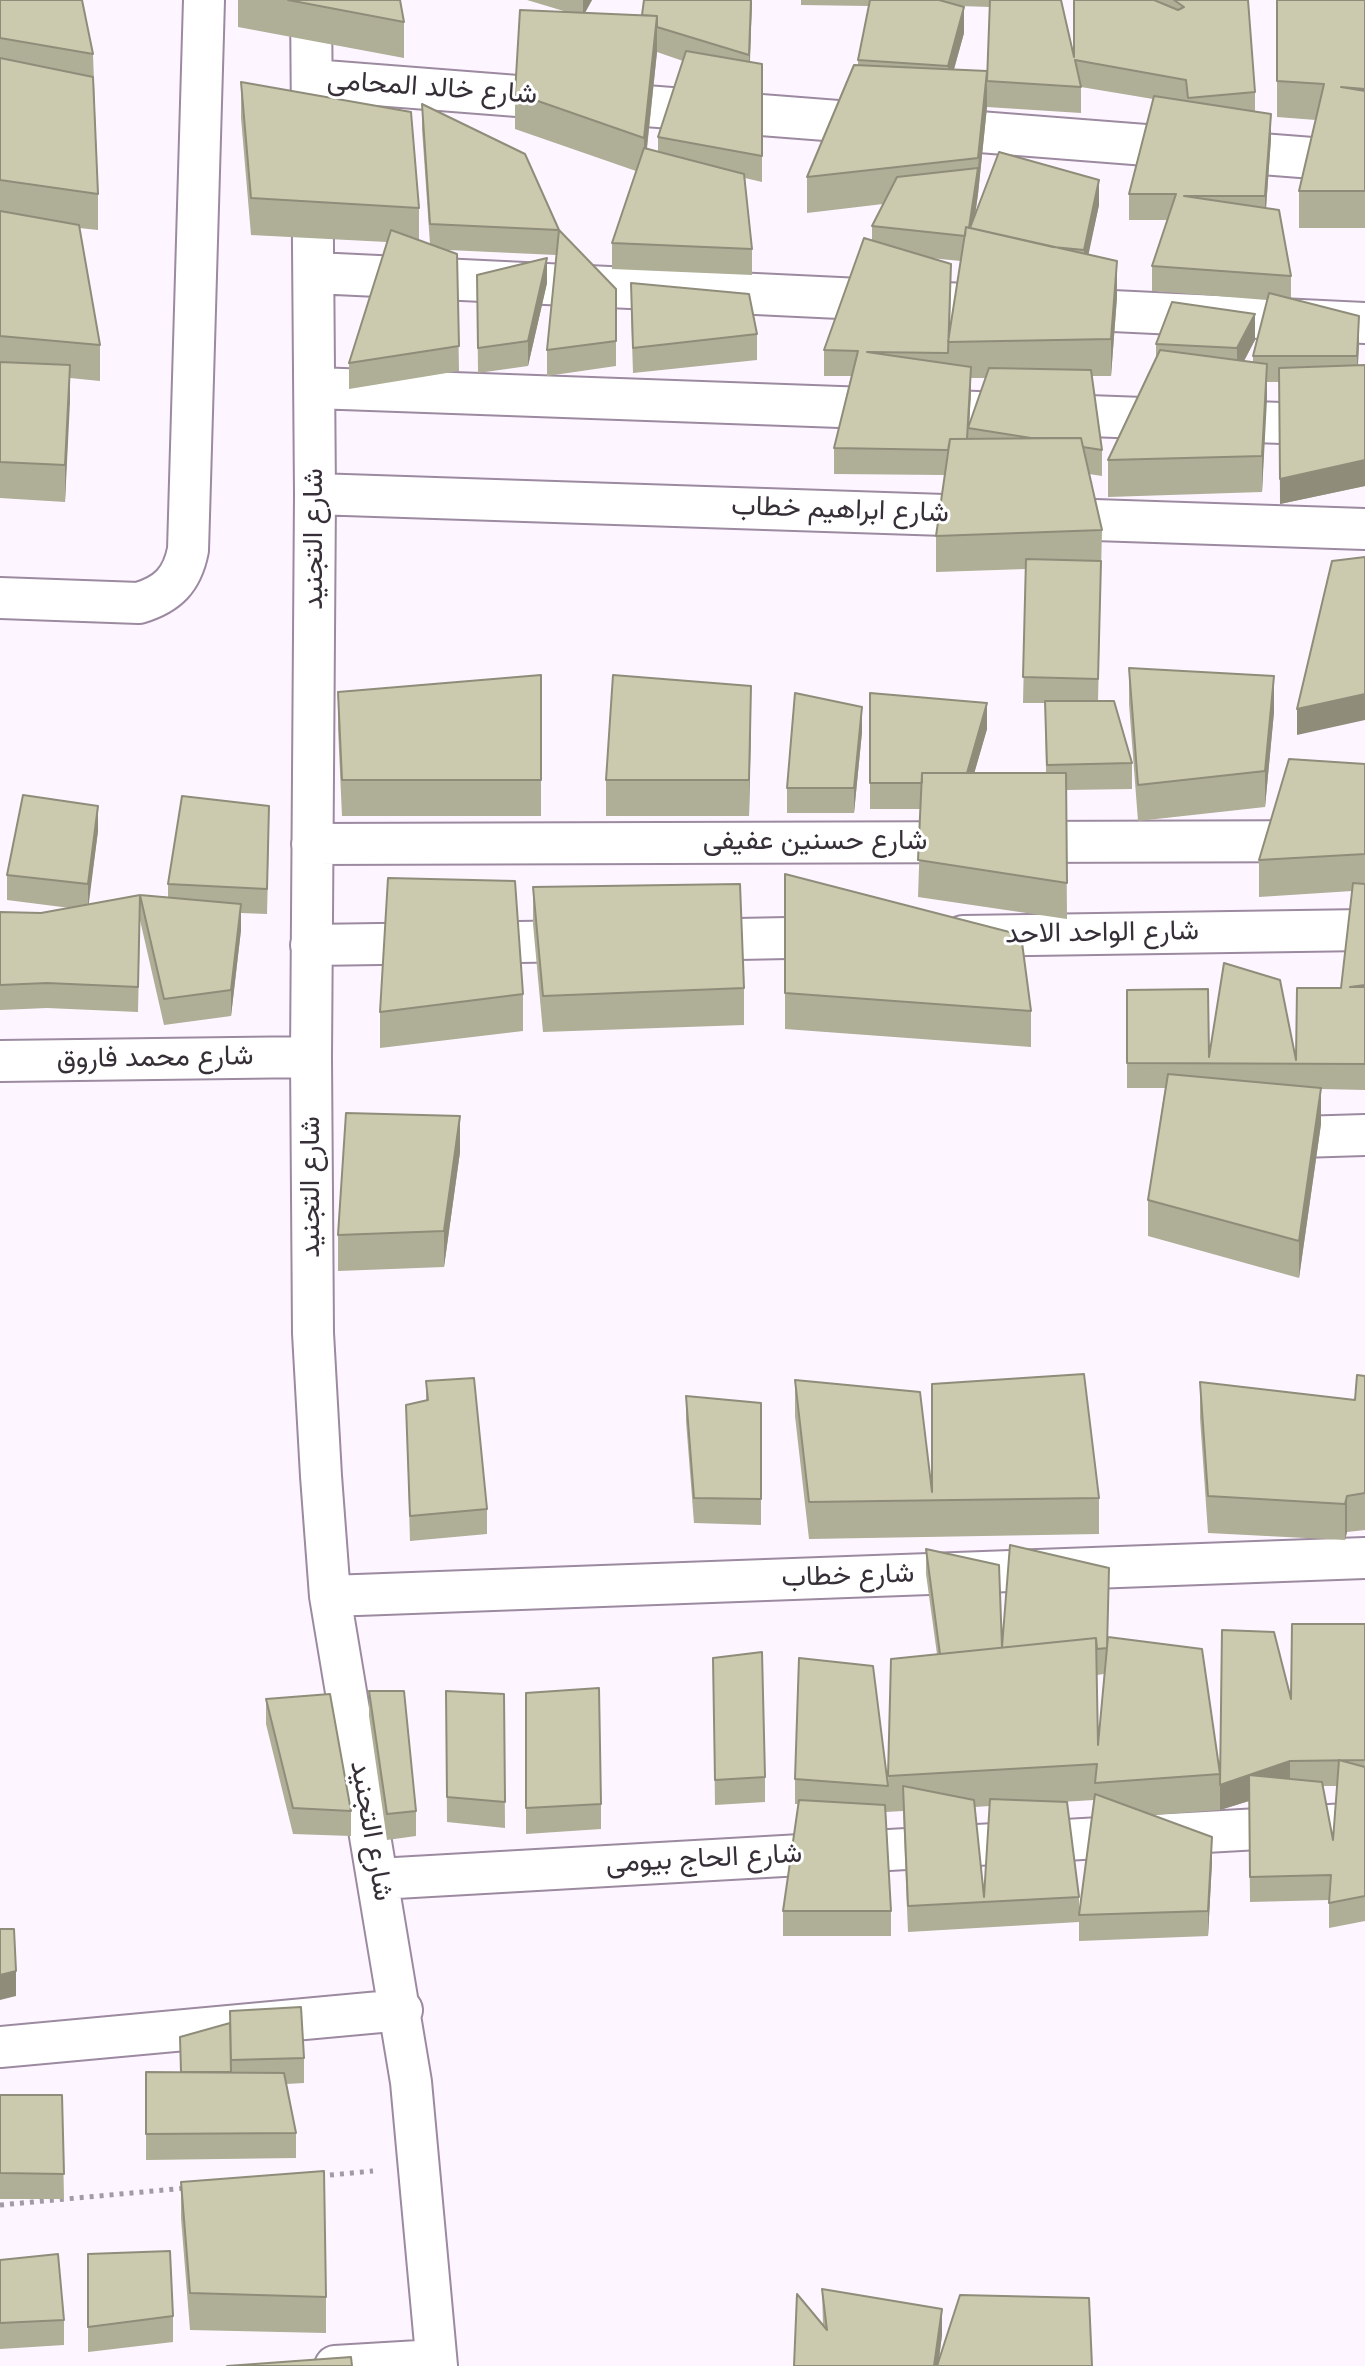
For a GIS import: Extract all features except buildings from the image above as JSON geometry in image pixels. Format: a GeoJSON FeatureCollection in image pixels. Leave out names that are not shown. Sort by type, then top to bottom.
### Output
{"type":"FeatureCollection","features":[{"type":"Feature","properties":{"kind":"street"},"geometry":{"type":"LineString","coordinates":[[0,598],[139,603],[160,597],[176,584],[185,568],[204,0]]}},
{"type":"Feature","properties":{"kind":"street","name":"شارع التجنيد"},"geometry":{"type":"LineString","coordinates":[[311,0],[315,273],[311,945],[313,1333],[330,1596],[402,2010],[421,2167],[436,2363]]}},
{"type":"Feature","properties":{"kind":"street","name":"شارع خالد المحامى"},"geometry":{"type":"LineString","coordinates":[[312,80],[1365,162]]}},
{"type":"Feature","properties":{"kind":"street"},"geometry":{"type":"LineString","coordinates":[[315,273],[1365,323]]}},
{"type":"Feature","properties":{"kind":"street"},"geometry":{"type":"LineString","coordinates":[[315,388],[1365,426]]}},
{"type":"Feature","properties":{"kind":"street","name":"شارع ابراهيم خطاب"},"geometry":{"type":"LineString","coordinates":[[315,494],[1365,529]]}},
{"type":"Feature","properties":{"kind":"street","name":"شارع حسنين عفيفى"},"geometry":{"type":"LineString","coordinates":[[312,844],[1365,841]]}},
{"type":"Feature","properties":{"kind":"street","name":"شارع الواحد الاحد"},"geometry":{"type":"LineString","coordinates":[[934,936],[1365,930]]}},
{"type":"Feature","properties":{"kind":"street"},"geometry":{"type":"LineString","coordinates":[[311,945],[870,937]]}},
{"type":"Feature","properties":{"kind":"street","name":"شارع محمد فاروق"},"geometry":{"type":"LineString","coordinates":[[0,1061],[311,1057]]}},
{"type":"Feature","properties":{"kind":"street"},"geometry":{"type":"LineString","coordinates":[[1227,1139],[1365,1135]]}},
{"type":"Feature","properties":{"kind":"street","name":"شارع خطاب"},"geometry":{"type":"LineString","coordinates":[[330,1596],[1365,1558]]}},
{"type":"Feature","properties":{"kind":"street","name":"شارع الحاج بيومى"},"geometry":{"type":"LineString","coordinates":[[378,1879],[1365,1823]]}},
{"type":"Feature","properties":{"kind":"street"},"geometry":{"type":"LineString","coordinates":[[0,2047],[402,2010]]}},
{"type":"Feature","properties":{"kind":"street"},"geometry":{"type":"LineString","coordinates":[[335,2366],[436,2363]]}},
{"type":"Feature","properties":{"kind":"path"},"geometry":{"type":"LineString","coordinates":[[312,2177],[421,2167]]}},
{"type":"Feature","properties":{"kind":"path"},"geometry":{"type":"LineString","coordinates":[[0,2205],[188,2188]]}}]}
